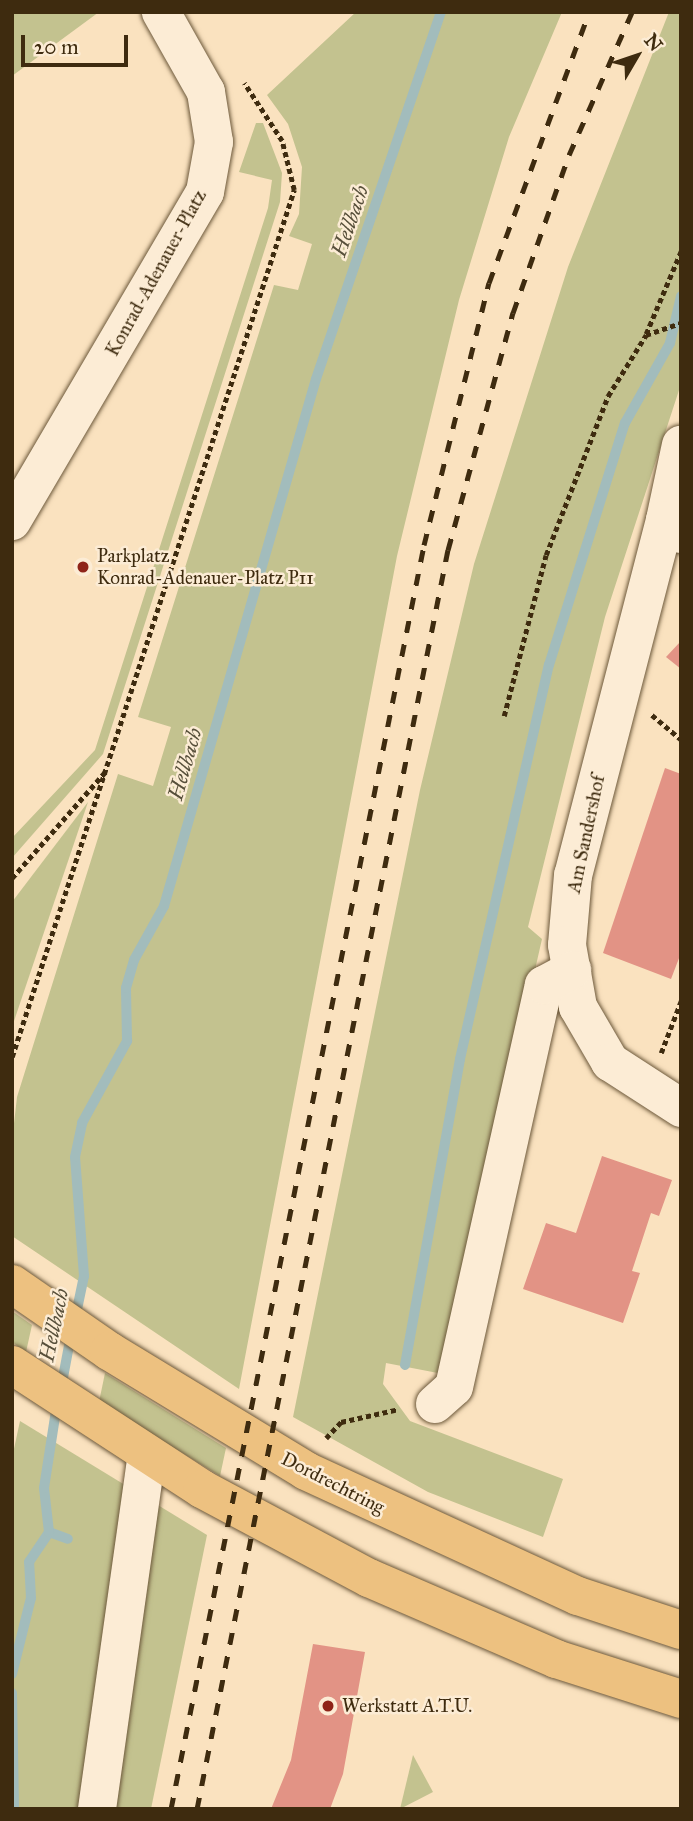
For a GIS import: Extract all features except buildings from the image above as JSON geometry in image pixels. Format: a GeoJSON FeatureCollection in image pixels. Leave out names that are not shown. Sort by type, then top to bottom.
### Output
{"type":"FeatureCollection","features":[{"type":"Feature","properties":{"kind":"main road","name":"Dordrechtring"},"geometry":{"type":"LineString","coordinates":[[24,1292],[109,1351],[306,1471],[565,1590],[681,1630]]}},
{"type":"Feature","properties":{"kind":"main road"},"geometry":{"type":"LineString","coordinates":[[17,1369],[147,1455],[369,1578],[469,1625],[681,1699]]}},
{"type":"Feature","properties":{"kind":"street","name":"Konrad-Adenauer-Platz"},"geometry":{"type":"LineString","coordinates":[[12,521],[205,192],[214,142],[206,92],[161,12]]}},
{"type":"Feature","properties":{"kind":"street","name":"Am Sandershof"},"geometry":{"type":"LineString","coordinates":[[681,445],[673,527],[573,875],[572,970],[578,1007],[610,1062],[681,1108]]}},
{"type":"Feature","properties":{"kind":"street"},"geometry":{"type":"LineString","coordinates":[[435,1404],[454,1387],[544,985],[572,970]]}},
{"type":"Feature","properties":{"kind":"street"},"geometry":{"type":"LineString","coordinates":[[97,1809],[147,1455]]}},
{"type":"Feature","properties":{"kind":"path"},"geometry":{"type":"LineString","coordinates":[[12,1057],[108,769],[294,190],[282,141],[252,93]]}},
{"type":"Feature","properties":{"kind":"path"},"geometry":{"type":"LineString","coordinates":[[504,716],[546,555],[608,396],[646,335],[681,251]]}},
{"type":"Feature","properties":{"kind":"path"},"geometry":{"type":"LineString","coordinates":[[646,335],[681,323]]}},
{"type":"Feature","properties":{"kind":"path"},"geometry":{"type":"LineString","coordinates":[[12,878],[108,769]]}},
{"type":"Feature","properties":{"kind":"path"},"geometry":{"type":"LineString","coordinates":[[648,1087],[681,1001]]}},
{"type":"Feature","properties":{"kind":"path"},"geometry":{"type":"LineString","coordinates":[[306,1471],[341,1422],[435,1404]]}},
{"type":"Feature","properties":{"kind":"shaded area"},"geometry":{"type":"Polygon","coordinates":[[[12,12],[99,12],[12,76],[12,12]]]}},
{"type":"Feature","properties":{"kind":"shaded area"},"geometry":{"type":"Polygon","coordinates":[[[356,12],[562,12],[509,137],[459,300],[397,556],[239,1389],[12,1236],[12,1141],[17,1097],[118,774],[153,786],[171,727],[138,717],[274,285],[298,290],[312,244],[289,236],[299,214],[302,167],[288,124],[267,95],[356,12]]]}},
{"type":"Feature","properties":{"kind":"shaded area"},"geometry":{"type":"Polygon","coordinates":[[[669,12],[681,12],[681,384],[605,617],[528,927],[542,939],[443,1374],[386,1363],[383,1384],[410,1421],[563,1479],[543,1537],[428,1492],[293,1417],[420,790],[474,564],[568,267],[669,12]]]}},
{"type":"Feature","properties":{"kind":"shaded area"},"geometry":{"type":"Polygon","coordinates":[[[256,123],[263,123],[282,173],[280,202],[103,754],[12,858],[12,838],[95,750],[268,208],[272,180],[239,172],[256,123]]]}},
{"type":"Feature","properties":{"kind":"shaded area"},"geometry":{"type":"Polygon","coordinates":[[[88,802],[12,1027],[12,902],[88,802]]]}},
{"type":"Feature","properties":{"kind":"shaded area"},"geometry":{"type":"Polygon","coordinates":[[[12,1311],[32,1325],[26,1352],[12,1342],[12,1311]]]}},
{"type":"Feature","properties":{"kind":"shaded area"},"geometry":{"type":"Polygon","coordinates":[[[105,1373],[226,1448],[220,1476],[99,1402],[105,1373]]]}},
{"type":"Feature","properties":{"kind":"shaded area"},"geometry":{"type":"Polygon","coordinates":[[[20,1421],[207,1535],[151,1809],[12,1809],[12,1458],[20,1421]]]}},
{"type":"Feature","properties":{"kind":"shaded area"},"geometry":{"type":"Polygon","coordinates":[[[413,1755],[433,1792],[400,1809],[413,1755]]]}},
{"type":"Feature","properties":{"kind":"waterway","name":"Hellbach"},"geometry":{"type":"LineString","coordinates":[[75,1319],[84,1276],[75,1157],[82,1123],[127,1041],[126,988],[134,960],[164,906],[316,379],[441,12]]}},
{"type":"Feature","properties":{"kind":"waterway","name":"Hellbach"},"geometry":{"type":"LineString","coordinates":[[405,1365],[460,1059],[549,665],[625,423],[670,343],[681,296]]}},
{"type":"Feature","properties":{"kind":"waterway","name":"Hellbach"},"geometry":{"type":"LineString","coordinates":[[61,1388],[71,1335]]}},
{"type":"Feature","properties":{"kind":"waterway","name":"Hellbach"},"geometry":{"type":"LineString","coordinates":[[12,1674],[31,1598],[29,1562],[49,1532],[44,1488],[57,1404]]}},
{"type":"Feature","properties":{"kind":"waterway","name":"Hellbach"},"geometry":{"type":"LineString","coordinates":[[49,1532],[68,1539]]}},
{"type":"Feature","properties":{"kind":"waterway","name":"Hellbach"},"geometry":{"type":"LineString","coordinates":[[12,1693],[14,1809]]}},
{"type":"Feature","properties":{"kind":"railway"},"geometry":{"type":"LineString","coordinates":[[171,1809],[424,545],[489,283],[589,12]]}},
{"type":"Feature","properties":{"kind":"railway"},"geometry":{"type":"LineString","coordinates":[[197,1809],[448,550],[513,313],[569,155],[632,12]]}},
{"type":"Feature","properties":{"kind":"place","name":"Parkplatz Konrad-Adenauer-Platz P11"},"geometry":{"type":"Point","coordinates":[83,567]}},
{"type":"Feature","properties":{"kind":"place","name":"Werkstatt A.T.U."},"geometry":{"type":"Point","coordinates":[328,1706]}}]}
